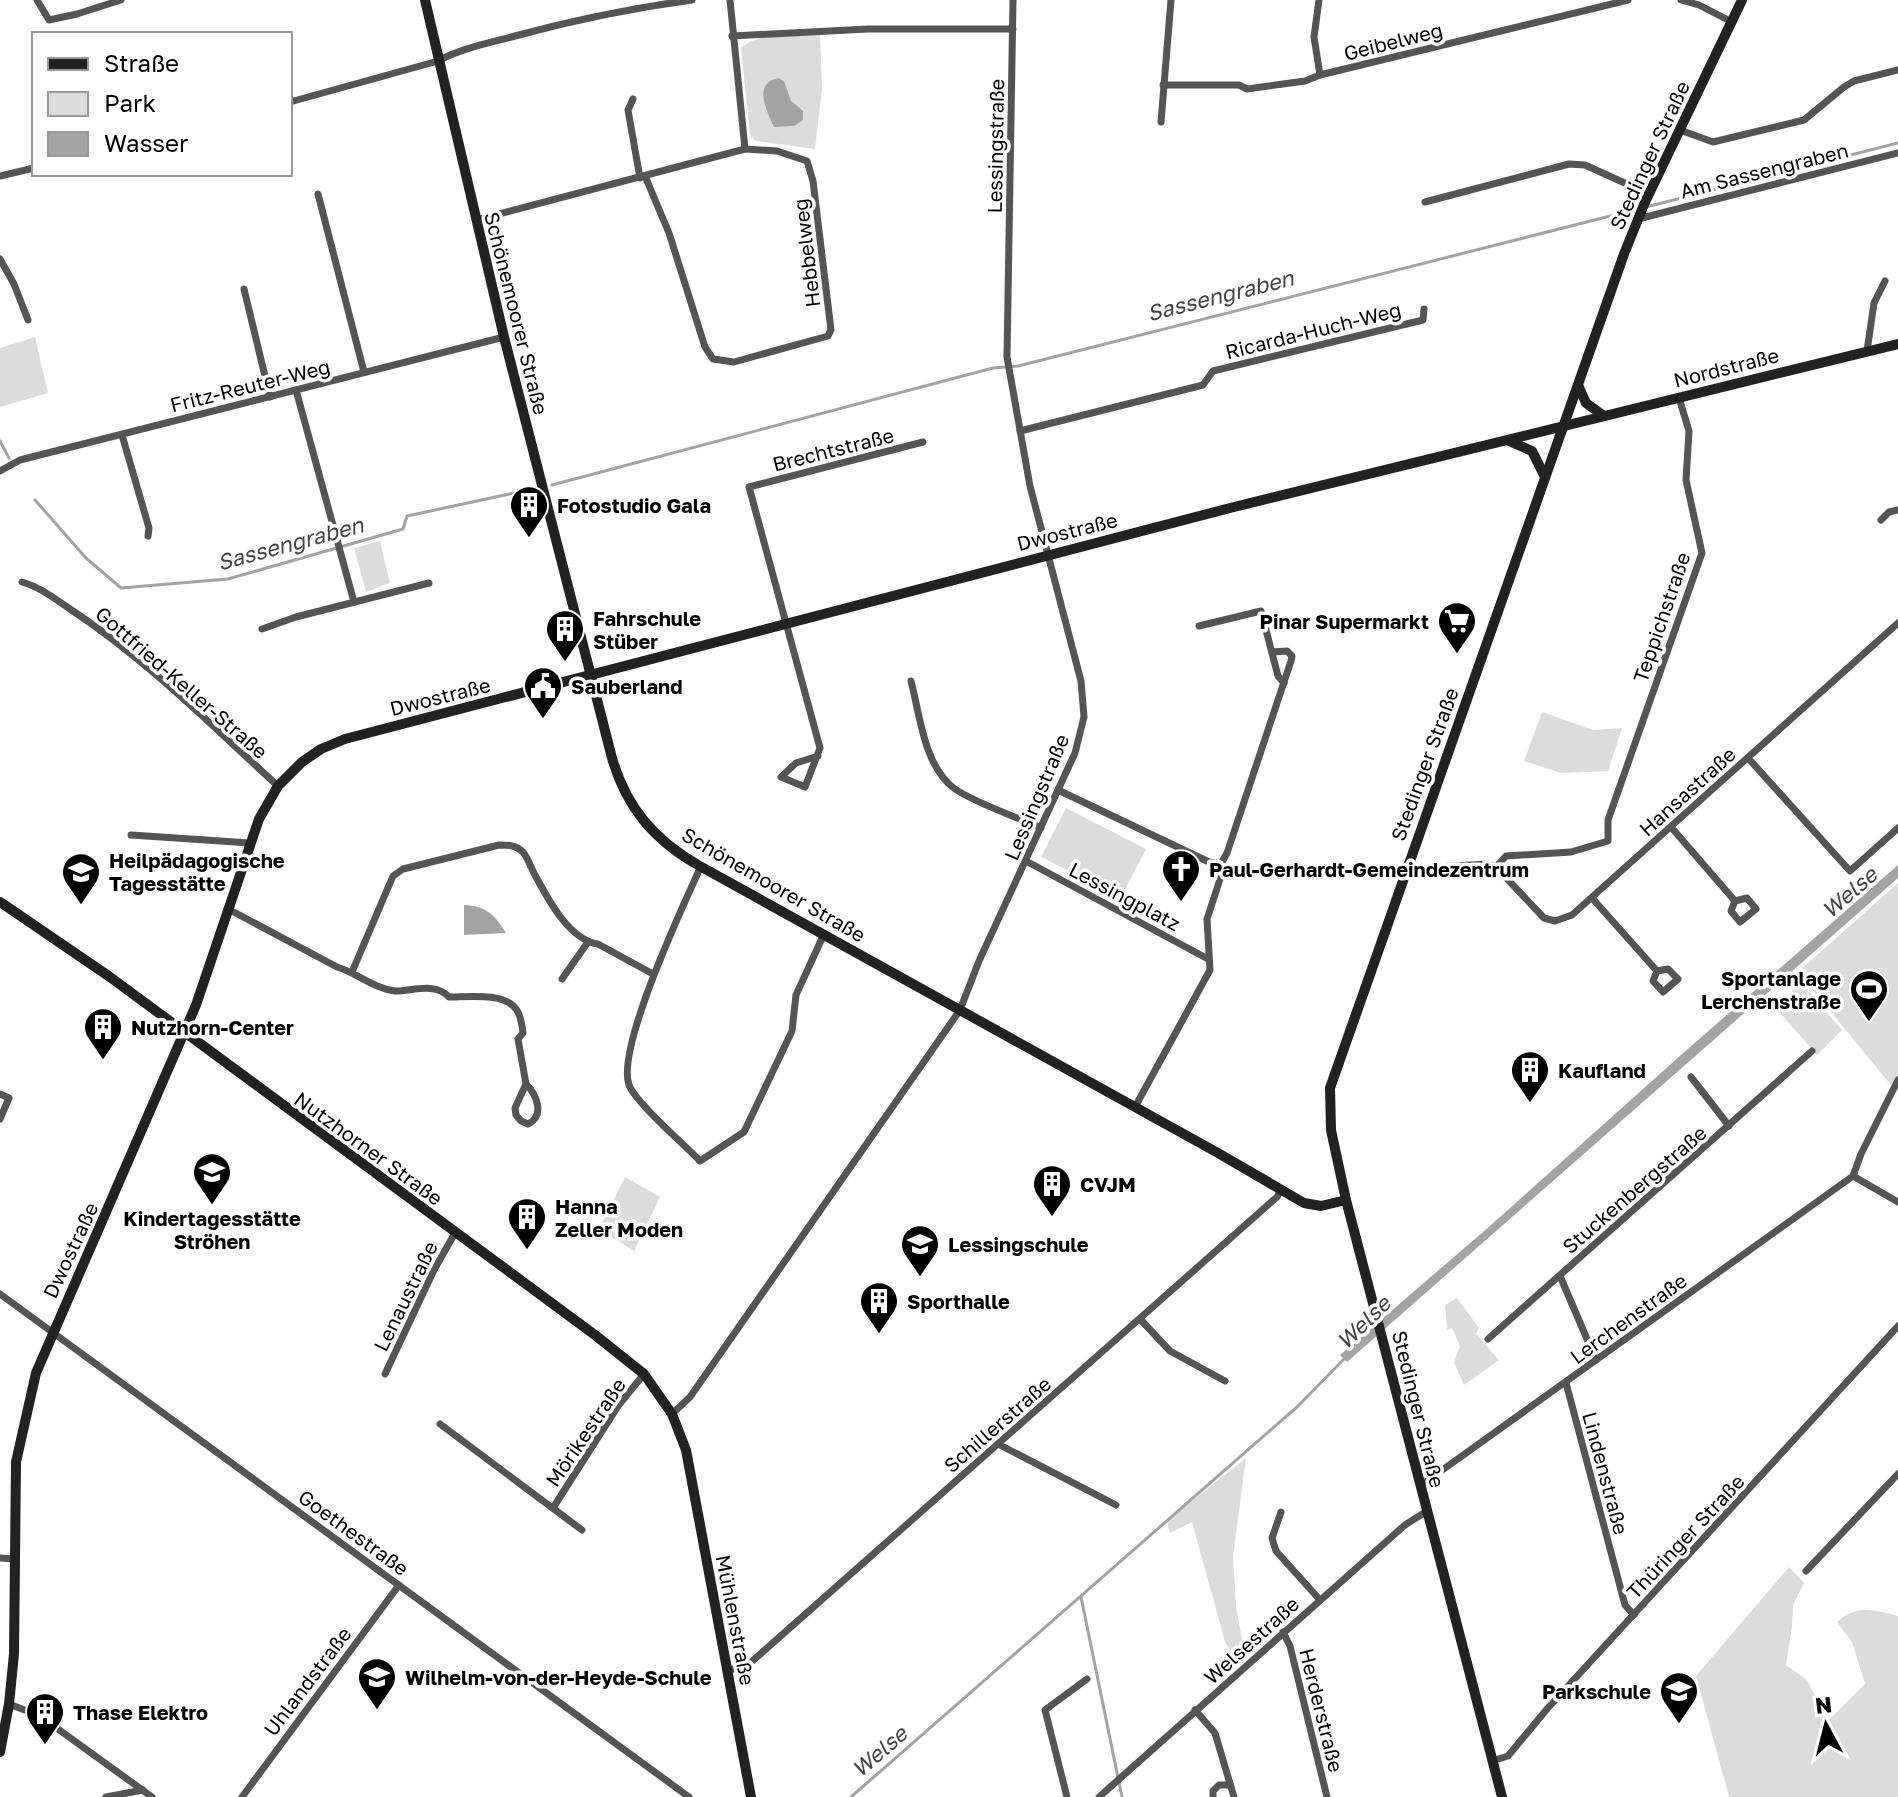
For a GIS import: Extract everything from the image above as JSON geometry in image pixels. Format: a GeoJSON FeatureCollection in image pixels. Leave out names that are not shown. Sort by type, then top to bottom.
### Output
{"type":"FeatureCollection","features":[{"type":"Feature","properties":{"kind":"street"},"geometry":{"type":"LineString","coordinates":[[37,0],[49,20],[121,0]]}},
{"type":"Feature","properties":{"kind":"street","name":"Schönemoorer Straße"},"geometry":{"type":"LineString","coordinates":[[425,0],[504,337],[590,675],[616,772],[631,805],[653,833],[701,866],[1281,1190],[1312,1206],[1346,1200]]}},
{"type":"Feature","properties":{"kind":"street"},"geometry":{"type":"LineString","coordinates":[[292,101],[628,4],[692,0]]}},
{"type":"Feature","properties":{"kind":"street"},"geometry":{"type":"LineString","coordinates":[[476,220],[745,149],[730,0]]}},
{"type":"Feature","properties":{"kind":"street","name":"Lessingstraße"},"geometry":{"type":"LineString","coordinates":[[672,1414],[690,1397],[960,1010],[979,961],[1075,753],[1084,717],[1081,681],[1046,555],[1007,357],[1013,0]]}},
{"type":"Feature","properties":{"kind":"street"},"geometry":{"type":"LineString","coordinates":[[1161,122],[1171,0]]}},
{"type":"Feature","properties":{"kind":"street"},"geometry":{"type":"LineString","coordinates":[[1319,0],[1314,37],[1320,75]]}},
{"type":"Feature","properties":{"kind":"street","name":"Geibelweg"},"geometry":{"type":"LineString","coordinates":[[1163,85],[1239,85],[1247,89],[1305,81],[1628,0]]}},
{"type":"Feature","properties":{"kind":"street"},"geometry":{"type":"LineString","coordinates":[[1681,0],[1699,5],[1732,22]]}},
{"type":"Feature","properties":{"kind":"street","name":"Stedinger Straße"},"geometry":{"type":"LineString","coordinates":[[1502,1797],[1346,1200],[1331,1130],[1330,1088],[1639,216],[1742,0]]}},
{"type":"Feature","properties":{"kind":"street"},"geometry":{"type":"LineString","coordinates":[[732,36],[868,29],[1013,29]]}},
{"type":"Feature","properties":{"kind":"street"},"geometry":{"type":"LineString","coordinates":[[1680,130],[1713,142],[1804,120],[1854,81],[1898,70]]}},
{"type":"Feature","properties":{"kind":"street"},"geometry":{"type":"LineString","coordinates":[[633,99],[628,110],[642,177]]}},
{"type":"Feature","properties":{"kind":"street","name":"Hebbelweg"},"geometry":{"type":"LineString","coordinates":[[642,177],[669,233],[705,347],[713,359],[734,362],[775,353],[828,336],[831,330],[815,190],[807,161],[777,151],[745,149]]}},
{"type":"Feature","properties":{"kind":"street","name":"Am Sassengraben"},"geometry":{"type":"LineString","coordinates":[[1639,216],[1898,153]]}},
{"type":"Feature","properties":{"kind":"street"},"geometry":{"type":"LineString","coordinates":[[1425,202],[1569,164],[1585,165],[1647,198]]}},
{"type":"Feature","properties":{"kind":"street"},"geometry":{"type":"LineString","coordinates":[[0,176],[32,168]]}},
{"type":"Feature","properties":{"kind":"street"},"geometry":{"type":"LineString","coordinates":[[318,194],[364,372]]}},
{"type":"Feature","properties":{"kind":"street"},"geometry":{"type":"LineString","coordinates":[[0,259],[28,320]]}},
{"type":"Feature","properties":{"kind":"street"},"geometry":{"type":"LineString","coordinates":[[1867,351],[1874,303],[1885,281]]}},
{"type":"Feature","properties":{"kind":"street"},"geometry":{"type":"LineString","coordinates":[[244,289],[270,397]]}},
{"type":"Feature","properties":{"kind":"street","name":"Ricarda-Huch-Weg"},"geometry":{"type":"LineString","coordinates":[[1020,431],[1203,385],[1213,371],[1423,320],[1424,309]]}},
{"type":"Feature","properties":{"kind":"street","name":"Fritz-Reuter-Weg"},"geometry":{"type":"LineString","coordinates":[[2,469],[20,460],[504,337]]}},
{"type":"Feature","properties":{"kind":"street","name":"Nordstraße"},"geometry":{"type":"LineString","coordinates":[[1563,427],[1898,344]]}},
{"type":"Feature","properties":{"kind":"street"},"geometry":{"type":"LineString","coordinates":[[1578,385],[1586,403],[1604,416]]}},
{"type":"Feature","properties":{"kind":"street"},"geometry":{"type":"LineString","coordinates":[[296,390],[354,602]]}},
{"type":"Feature","properties":{"kind":"street","name":"Teppichstraße"},"geometry":{"type":"LineString","coordinates":[[1496,867],[1506,856],[1571,852],[1608,841],[1608,820],[1702,553],[1686,480],[1689,431],[1679,398]]}},
{"type":"Feature","properties":{"kind":"street","name":"Dwostraße"},"geometry":{"type":"LineString","coordinates":[[0,1752],[9,1704],[15,1626],[13,1559],[17,1451],[29,1396],[53,1331],[185,1033],[230,910],[250,843],[278,786],[311,756],[345,739],[1046,555],[1563,427]]}},
{"type":"Feature","properties":{"kind":"street"},"geometry":{"type":"LineString","coordinates":[[122,435],[149,528],[148,536]]}},
{"type":"Feature","properties":{"kind":"street"},"geometry":{"type":"LineString","coordinates":[[1507,440],[1532,451],[1545,477]]}},
{"type":"Feature","properties":{"kind":"street","name":"Brechtstraße"},"geometry":{"type":"LineString","coordinates":[[787,624],[749,487],[923,442]]}},
{"type":"Feature","properties":{"kind":"street"},"geometry":{"type":"LineString","coordinates":[[1881,520],[1889,512],[1898,510]]}},
{"type":"Feature","properties":{"kind":"street","name":"Gottfried-Keller-Straße"},"geometry":{"type":"LineString","coordinates":[[22,582],[35,586],[135,657],[278,786]]}},
{"type":"Feature","properties":{"kind":"street"},"geometry":{"type":"LineString","coordinates":[[262,629],[429,583]]}},
{"type":"Feature","properties":{"kind":"street"},"geometry":{"type":"LineString","coordinates":[[1199,626],[1261,611],[1278,676],[1284,683]]}},
{"type":"Feature","properties":{"kind":"street","name":"Hansastraße"},"geometry":{"type":"LineString","coordinates":[[1496,867],[1544,918],[1555,921],[1572,915],[1898,623]]}},
{"type":"Feature","properties":{"kind":"street"},"geometry":{"type":"LineString","coordinates":[[787,624],[820,748],[818,756],[805,787],[781,777],[796,763],[818,756]]}},
{"type":"Feature","properties":{"kind":"street"},"geometry":{"type":"LineString","coordinates":[[1135,1107],[1210,970],[1207,919],[1222,873],[1221,864],[1292,656],[1287,651],[1272,652]]}},
{"type":"Feature","properties":{"kind":"street"},"geometry":{"type":"LineString","coordinates":[[911,681],[928,749],[940,773],[955,789],[1041,828]]}},
{"type":"Feature","properties":{"kind":"street"},"geometry":{"type":"LineString","coordinates":[[1748,758],[1850,871],[1898,828]]}},
{"type":"Feature","properties":{"kind":"street"},"geometry":{"type":"LineString","coordinates":[[1058,790],[1209,862],[1221,864]]}},
{"type":"Feature","properties":{"kind":"street"},"geometry":{"type":"LineString","coordinates":[[1671,827],[1735,901]]}},
{"type":"Feature","properties":{"kind":"street"},"geometry":{"type":"LineString","coordinates":[[131,835],[250,843]]}},
{"type":"Feature","properties":{"kind":"street"},"geometry":{"type":"LineString","coordinates":[[352,972],[393,876],[403,869],[499,845],[512,845],[523,852],[544,891],[569,926],[588,942],[598,944],[653,974]]}},
{"type":"Feature","properties":{"kind":"street","name":"Lessingplatz"},"geometry":{"type":"LineString","coordinates":[[1026,861],[1208,959]]}},
{"type":"Feature","properties":{"kind":"street"},"geometry":{"type":"LineString","coordinates":[[1407,864],[1421,868],[1487,864],[1496,867]]}},
{"type":"Feature","properties":{"kind":"street"},"geometry":{"type":"LineString","coordinates":[[701,866],[653,974],[629,1059],[629,1085],[634,1094],[700,1161],[744,1132],[792,1031],[796,995],[824,934]]}},
{"type":"Feature","properties":{"kind":"street"},"geometry":{"type":"LineString","coordinates":[[1592,898],[1657,971]]}},
{"type":"Feature","properties":{"kind":"street","name":"Nutzhorner Straße"},"geometry":{"type":"LineString","coordinates":[[0,902],[185,1033],[616,1350],[644,1374],[672,1414],[686,1450]]}},
{"type":"Feature","properties":{"kind":"street"},"geometry":{"type":"LineString","coordinates":[[230,910],[352,972],[361,981],[396,991],[414,987],[444,991],[449,997],[502,999],[511,1003],[519,1011],[523,1033],[518,1039],[526,1084],[515,1108],[516,1115],[528,1124],[538,1114],[534,1092],[526,1084]]}},
{"type":"Feature","properties":{"kind":"street"},"geometry":{"type":"LineString","coordinates":[[562,979],[588,942]]}},
{"type":"Feature","properties":{"kind":"street","name":"Stuckenbergstraße"},"geometry":{"type":"LineString","coordinates":[[1488,1339],[1812,1051]]}},
{"type":"Feature","properties":{"kind":"street","name":"Stuckenbergstraße"},"geometry":{"type":"LineString","coordinates":[[1691,1077],[1729,1126]]}},
{"type":"Feature","properties":{"kind":"street"},"geometry":{"type":"LineString","coordinates":[[1898,1080],[1853,1176],[1898,1202]]}},
{"type":"Feature","properties":{"kind":"street"},"geometry":{"type":"LineString","coordinates":[[0,1094],[9,1098],[0,1119]]}},
{"type":"Feature","properties":{"kind":"street","name":"Lerchenstraße"},"geometry":{"type":"LineString","coordinates":[[1420,1486],[1853,1176]]}},
{"type":"Feature","properties":{"kind":"street","name":"Schillerstraße"},"geometry":{"type":"LineString","coordinates":[[727,1671],[749,1664],[1277,1197],[1281,1190]]}},
{"type":"Feature","properties":{"kind":"street","name":"Lenaustraße"},"geometry":{"type":"LineString","coordinates":[[385,1374],[455,1233]]}},
{"type":"Feature","properties":{"kind":"street","name":"Stuckenbergstraße"},"geometry":{"type":"LineString","coordinates":[[1560,1276],[1596,1360]]}},
{"type":"Feature","properties":{"kind":"street","name":"Goethestraße"},"geometry":{"type":"LineString","coordinates":[[0,1294],[689,1797]]}},
{"type":"Feature","properties":{"kind":"street"},"geometry":{"type":"LineString","coordinates":[[1140,1319],[1170,1351],[1225,1381]]}},
{"type":"Feature","properties":{"kind":"street","name":"Thüringer Straße"},"geometry":{"type":"LineString","coordinates":[[1492,1761],[1508,1756],[1547,1709],[1898,1326]]}},
{"type":"Feature","properties":{"kind":"street","name":"Mörikestraße"},"geometry":{"type":"LineString","coordinates":[[553,1508],[618,1406],[644,1374]]}},
{"type":"Feature","properties":{"kind":"street","name":"Lindenstraße"},"geometry":{"type":"LineString","coordinates":[[1566,1383],[1625,1605],[1634,1615]]}},
{"type":"Feature","properties":{"kind":"street","name":"Mörikestraße"},"geometry":{"type":"LineString","coordinates":[[440,1424],[582,1530]]}},
{"type":"Feature","properties":{"kind":"street"},"geometry":{"type":"LineString","coordinates":[[998,1444],[1116,1505]]}},
{"type":"Feature","properties":{"kind":"street","name":"Mühlenstraße"},"geometry":{"type":"LineString","coordinates":[[686,1450],[751,1797]]}},
{"type":"Feature","properties":{"kind":"street"},"geometry":{"type":"LineString","coordinates":[[1806,1571],[1898,1474]]}},
{"type":"Feature","properties":{"kind":"street","name":"Welsestraße"},"geometry":{"type":"LineString","coordinates":[[1099,1797],[1405,1525],[1427,1511]]}},
{"type":"Feature","properties":{"kind":"street"},"geometry":{"type":"LineString","coordinates":[[1281,1512],[1272,1538],[1276,1551],[1320,1600]]}},
{"type":"Feature","properties":{"kind":"street"},"geometry":{"type":"LineString","coordinates":[[0,1558],[13,1559]]}},
{"type":"Feature","properties":{"kind":"street","name":"Uhlandstraße"},"geometry":{"type":"LineString","coordinates":[[242,1797],[399,1585]]}},
{"type":"Feature","properties":{"kind":"street","name":"Herderstraße"},"geometry":{"type":"LineString","coordinates":[[1283,1632],[1290,1646],[1327,1797]]}},
{"type":"Feature","properties":{"kind":"street"},"geometry":{"type":"LineString","coordinates":[[1067,1797],[1045,1710],[1087,1679]]}},
{"type":"Feature","properties":{"kind":"street"},"geometry":{"type":"LineString","coordinates":[[9,1704],[40,1716],[152,1797]]}},
{"type":"Feature","properties":{"kind":"street"},"geometry":{"type":"LineString","coordinates":[[1195,1710],[1215,1733],[1234,1797]]}},
{"type":"Feature","properties":{"kind":"street"},"geometry":{"type":"LineString","coordinates":[[1213,1797],[1213,1791],[1219,1785],[1229,1785]]}},
{"type":"Feature","properties":{"kind":"street"},"geometry":{"type":"LineString","coordinates":[[106,1797],[143,1790]]}},
{"type":"Feature","properties":{"kind":"green space"},"geometry":{"type":"Polygon","coordinates":[[[820,35],[822,89],[815,149],[756,141],[750,135],[741,48],[767,37],[820,35]]]}},
{"type":"Feature","properties":{"kind":"green space"},"geometry":{"type":"Polygon","coordinates":[[[35,337],[48,393],[0,407],[0,348],[35,337]]]}},
{"type":"Feature","properties":{"kind":"green space"},"geometry":{"type":"Polygon","coordinates":[[[380,541],[390,583],[366,592],[354,548],[380,541]]]}},
{"type":"Feature","properties":{"kind":"green space"},"geometry":{"type":"Polygon","coordinates":[[[1542,712],[1593,730],[1622,728],[1608,771],[1561,773],[1524,761],[1542,712]]]}},
{"type":"Feature","properties":{"kind":"green space"},"geometry":{"type":"Polygon","coordinates":[[[1066,808],[1146,849],[1121,897],[1041,857],[1066,808]]]}},
{"type":"Feature","properties":{"kind":"green space","name":"Sportanlage Lerchenstraße"},"geometry":{"type":"Polygon","coordinates":[[[1898,883],[1898,1074],[1891,1085],[1798,972],[1898,883]]]}},
{"type":"Feature","properties":{"kind":"green space"},"geometry":{"type":"Polygon","coordinates":[[[1801,983],[1842,1030],[1817,1055],[1775,1007],[1801,983]]]}},
{"type":"Feature","properties":{"kind":"green space"},"geometry":{"type":"Polygon","coordinates":[[[625,1177],[660,1197],[634,1251],[599,1229],[625,1177]]]}},
{"type":"Feature","properties":{"kind":"green space"},"geometry":{"type":"Polygon","coordinates":[[[1457,1298],[1479,1328],[1476,1334],[1499,1360],[1464,1385],[1454,1362],[1460,1346],[1452,1328],[1447,1330],[1445,1305],[1457,1298]]]}},
{"type":"Feature","properties":{"kind":"green space"},"geometry":{"type":"Polygon","coordinates":[[[1246,1458],[1233,1557],[1236,1606],[1245,1657],[1238,1662],[1225,1642],[1192,1522],[1170,1533],[1167,1521],[1246,1458]]]}},
{"type":"Feature","properties":{"kind":"green space"},"geometry":{"type":"Polygon","coordinates":[[[1789,1567],[1804,1583],[1793,1605],[1786,1665],[1807,1680],[1828,1721],[1865,1684],[1852,1642],[1837,1622],[1859,1611],[1898,1616],[1898,1797],[1729,1797],[1696,1676],[1789,1567]]]}},
{"type":"Feature","properties":{"kind":"water"},"geometry":{"type":"Polygon","coordinates":[[[778,78],[784,81],[791,101],[803,111],[803,120],[794,126],[774,127],[765,106],[765,86],[778,78]]]}},
{"type":"Feature","properties":{"kind":"water"},"geometry":{"type":"Polygon","coordinates":[[[1898,865],[1898,878],[1347,1362],[1340,1355],[1490,1226],[1898,865]]]}},
{"type":"Feature","properties":{"kind":"water"},"geometry":{"type":"Polygon","coordinates":[[[464,905],[489,912],[506,933],[464,935],[464,905]]]}},
{"type":"Feature","properties":{"kind":"waterway","name":"Sassengraben"},"geometry":{"type":"LineString","coordinates":[[1646,207],[1898,143]]}},
{"type":"Feature","properties":{"kind":"waterway","name":"Sassengraben"},"geometry":{"type":"LineString","coordinates":[[552,485],[993,368],[1018,366],[1638,209]]}},
{"type":"Feature","properties":{"kind":"waterway","name":"Sassengraben"},"geometry":{"type":"LineString","coordinates":[[0,441],[9,458]]}},
{"type":"Feature","properties":{"kind":"waterway","name":"Sassengraben"},"geometry":{"type":"LineString","coordinates":[[35,500],[86,558],[121,588],[228,579],[403,529],[407,516],[528,490]]}},
{"type":"Feature","properties":{"kind":"waterway","name":"Welse"},"geometry":{"type":"LineString","coordinates":[[851,1797],[1297,1407],[1346,1357]]}},
{"type":"Feature","properties":{"kind":"waterway"},"geometry":{"type":"LineString","coordinates":[[1081,1597],[1122,1797]]}},
{"type":"Feature","properties":{"kind":"place","name":"Fotostudio Gala"},"geometry":{"type":"Point","coordinates":[529,539]}},
{"type":"Feature","properties":{"kind":"place","name":"Pinar Supermarkt"},"geometry":{"type":"Point","coordinates":[1457,655]}},
{"type":"Feature","properties":{"kind":"place","name":"Fahrschule Stüber"},"geometry":{"type":"Point","coordinates":[565,663]}},
{"type":"Feature","properties":{"kind":"place","name":"Sauberland"},"geometry":{"type":"Point","coordinates":[543,720]}},
{"type":"Feature","properties":{"kind":"place","name":"Paul-Gerhardt-Gemeindezentrum"},"geometry":{"type":"Point","coordinates":[1181,903]}},
{"type":"Feature","properties":{"kind":"place","name":"Heilpädagogische Tagesstätte"},"geometry":{"type":"Point","coordinates":[81,906]}},
{"type":"Feature","properties":{"kind":"place","name":"Sportanlage Lerchenstraße"},"geometry":{"type":"Point","coordinates":[1869,1023]}},
{"type":"Feature","properties":{"kind":"place","name":"Nutzhorn-Center"},"geometry":{"type":"Point","coordinates":[103,1061]}},
{"type":"Feature","properties":{"kind":"place","name":"Kaufland"},"geometry":{"type":"Point","coordinates":[1530,1104]}},
{"type":"Feature","properties":{"kind":"place","name":"Kindertagesstätte Ströhen"},"geometry":{"type":"Point","coordinates":[212,1206]}},
{"type":"Feature","properties":{"kind":"place","name":"CVJM"},"geometry":{"type":"Point","coordinates":[1052,1218]}},
{"type":"Feature","properties":{"kind":"place","name":"Hanna Zeller Moden"},"geometry":{"type":"Point","coordinates":[527,1251]}},
{"type":"Feature","properties":{"kind":"place","name":"Lessingschule"},"geometry":{"type":"Point","coordinates":[920,1278]}},
{"type":"Feature","properties":{"kind":"place","name":"Sporthalle"},"geometry":{"type":"Point","coordinates":[879,1335]}},
{"type":"Feature","properties":{"kind":"place","name":"Wilhelm-von-der-Heyde-Schule"},"geometry":{"type":"Point","coordinates":[377,1711]}},
{"type":"Feature","properties":{"kind":"place","name":"Parkschule"},"geometry":{"type":"Point","coordinates":[1679,1725]}},
{"type":"Feature","properties":{"kind":"place","name":"Thase Elektro"},"geometry":{"type":"Point","coordinates":[45,1746]}}]}
